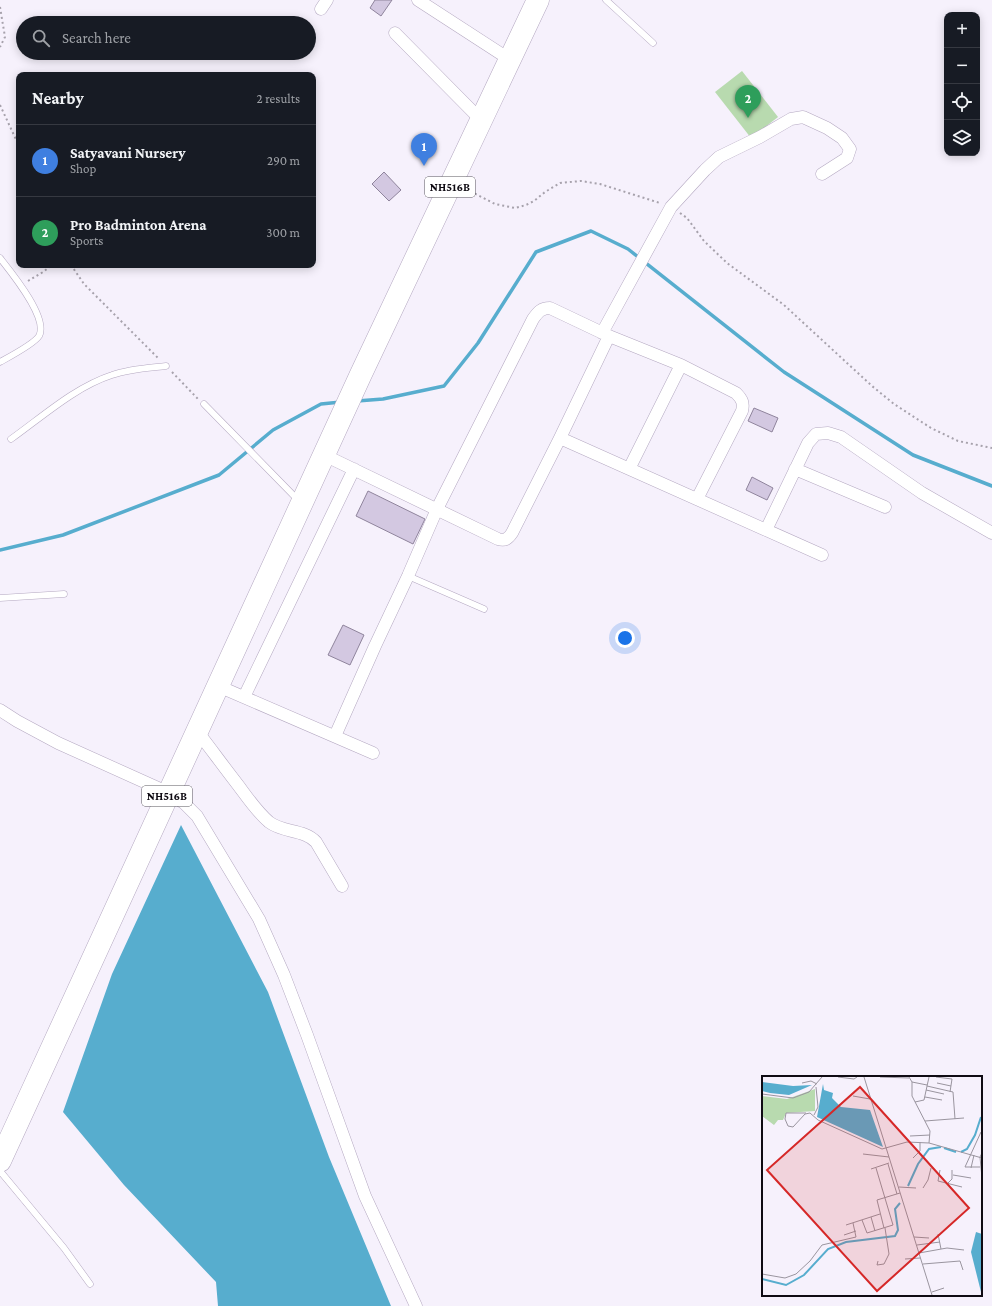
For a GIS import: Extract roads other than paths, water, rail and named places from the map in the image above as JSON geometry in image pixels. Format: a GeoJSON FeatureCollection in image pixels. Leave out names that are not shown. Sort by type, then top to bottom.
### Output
{"type":"FeatureCollection","features":[{"type":"Feature","properties":{"kind":"highway","name":"NH516B"},"geometry":{"type":"LineString","coordinates":[[0,1160],[361,374],[538,0]]}},
{"type":"Feature","properties":{"kind":"street"},"geometry":{"type":"LineString","coordinates":[[418,0],[509,59]]}},
{"type":"Feature","properties":{"kind":"street"},"geometry":{"type":"LineString","coordinates":[[395,33],[481,120]]}},
{"type":"Feature","properties":{"kind":"street"},"geometry":{"type":"LineString","coordinates":[[324,455],[498,540],[509,538],[560,438],[605,335],[671,207],[719,157],[760,137],[791,118],[802,117],[827,128],[842,138],[850,149],[847,158],[822,174]]}},
{"type":"Feature","properties":{"kind":"street"},"geometry":{"type":"LineString","coordinates":[[335,736],[437,509],[537,313],[543,308],[550,308],[605,335],[681,365],[736,393],[742,398],[744,405],[742,411],[697,499]]}},
{"type":"Feature","properties":{"kind":"street"},"geometry":{"type":"LineString","coordinates":[[629,469],[681,365]]}},
{"type":"Feature","properties":{"kind":"street"},"geometry":{"type":"LineString","coordinates":[[766,530],[808,442],[816,434],[828,433],[841,437],[922,493],[992,534]]}},
{"type":"Feature","properties":{"kind":"street"},"geometry":{"type":"LineString","coordinates":[[560,438],[822,555]]}},
{"type":"Feature","properties":{"kind":"street"},"geometry":{"type":"LineString","coordinates":[[244,698],[354,469]]}},
{"type":"Feature","properties":{"kind":"street"},"geometry":{"type":"LineString","coordinates":[[795,469],[885,507]]}},
{"type":"Feature","properties":{"kind":"street"},"geometry":{"type":"LineString","coordinates":[[218,686],[373,753]]}},
{"type":"Feature","properties":{"kind":"street"},"geometry":{"type":"LineString","coordinates":[[0,710],[58,744],[169,794],[184,803],[197,816],[259,919],[284,975],[307,1035],[365,1196],[416,1306]]}},
{"type":"Feature","properties":{"kind":"street"},"geometry":{"type":"LineString","coordinates":[[197,731],[253,805],[269,822],[279,828],[306,834],[316,842],[342,886]]}},
{"type":"Feature","properties":{"kind":"lane"},"geometry":{"type":"LineString","coordinates":[[606,0],[653,43]]}},
{"type":"Feature","properties":{"kind":"lane"},"geometry":{"type":"LineString","coordinates":[[0,362],[32,343],[39,336],[41,327],[36,311],[20,285],[1,261]]}},
{"type":"Feature","properties":{"kind":"lane"},"geometry":{"type":"LineString","coordinates":[[11,439],[89,385],[112,375],[134,370],[166,366]]}},
{"type":"Feature","properties":{"kind":"lane"},"geometry":{"type":"LineString","coordinates":[[204,404],[302,503]]}},
{"type":"Feature","properties":{"kind":"lane"},"geometry":{"type":"LineString","coordinates":[[408,576],[484,609]]}},
{"type":"Feature","properties":{"kind":"lane"},"geometry":{"type":"LineString","coordinates":[[0,598],[64,594]]}},
{"type":"Feature","properties":{"kind":"lane"},"geometry":{"type":"LineString","coordinates":[[0,1171],[64,1248],[90,1284]]}},
{"type":"Feature","properties":{"kind":"water"},"geometry":{"type":"Polygon","coordinates":[[[181,825],[268,992],[329,1157],[391,1306],[218,1306],[216,1282],[124,1185],[63,1112],[112,974],[181,825]]]}},
{"type":"Feature","properties":{"kind":"waterway"},"geometry":{"type":"LineString","coordinates":[[357,401],[383,399],[444,386],[478,343],[536,252],[591,231],[628,249],[784,372],[913,455],[992,486]]}},
{"type":"Feature","properties":{"kind":"waterway"},"geometry":{"type":"LineString","coordinates":[[0,550],[63,535],[219,475],[273,430],[321,404],[341,402]]}},
{"type":"Feature","properties":{"kind":"place","name":"Pro Badminton Arena"},"geometry":{"type":"Point","coordinates":[748,118]}},
{"type":"Feature","properties":{"kind":"place","name":"Satyavani Nursery"},"geometry":{"type":"Point","coordinates":[424,166]}}]}
